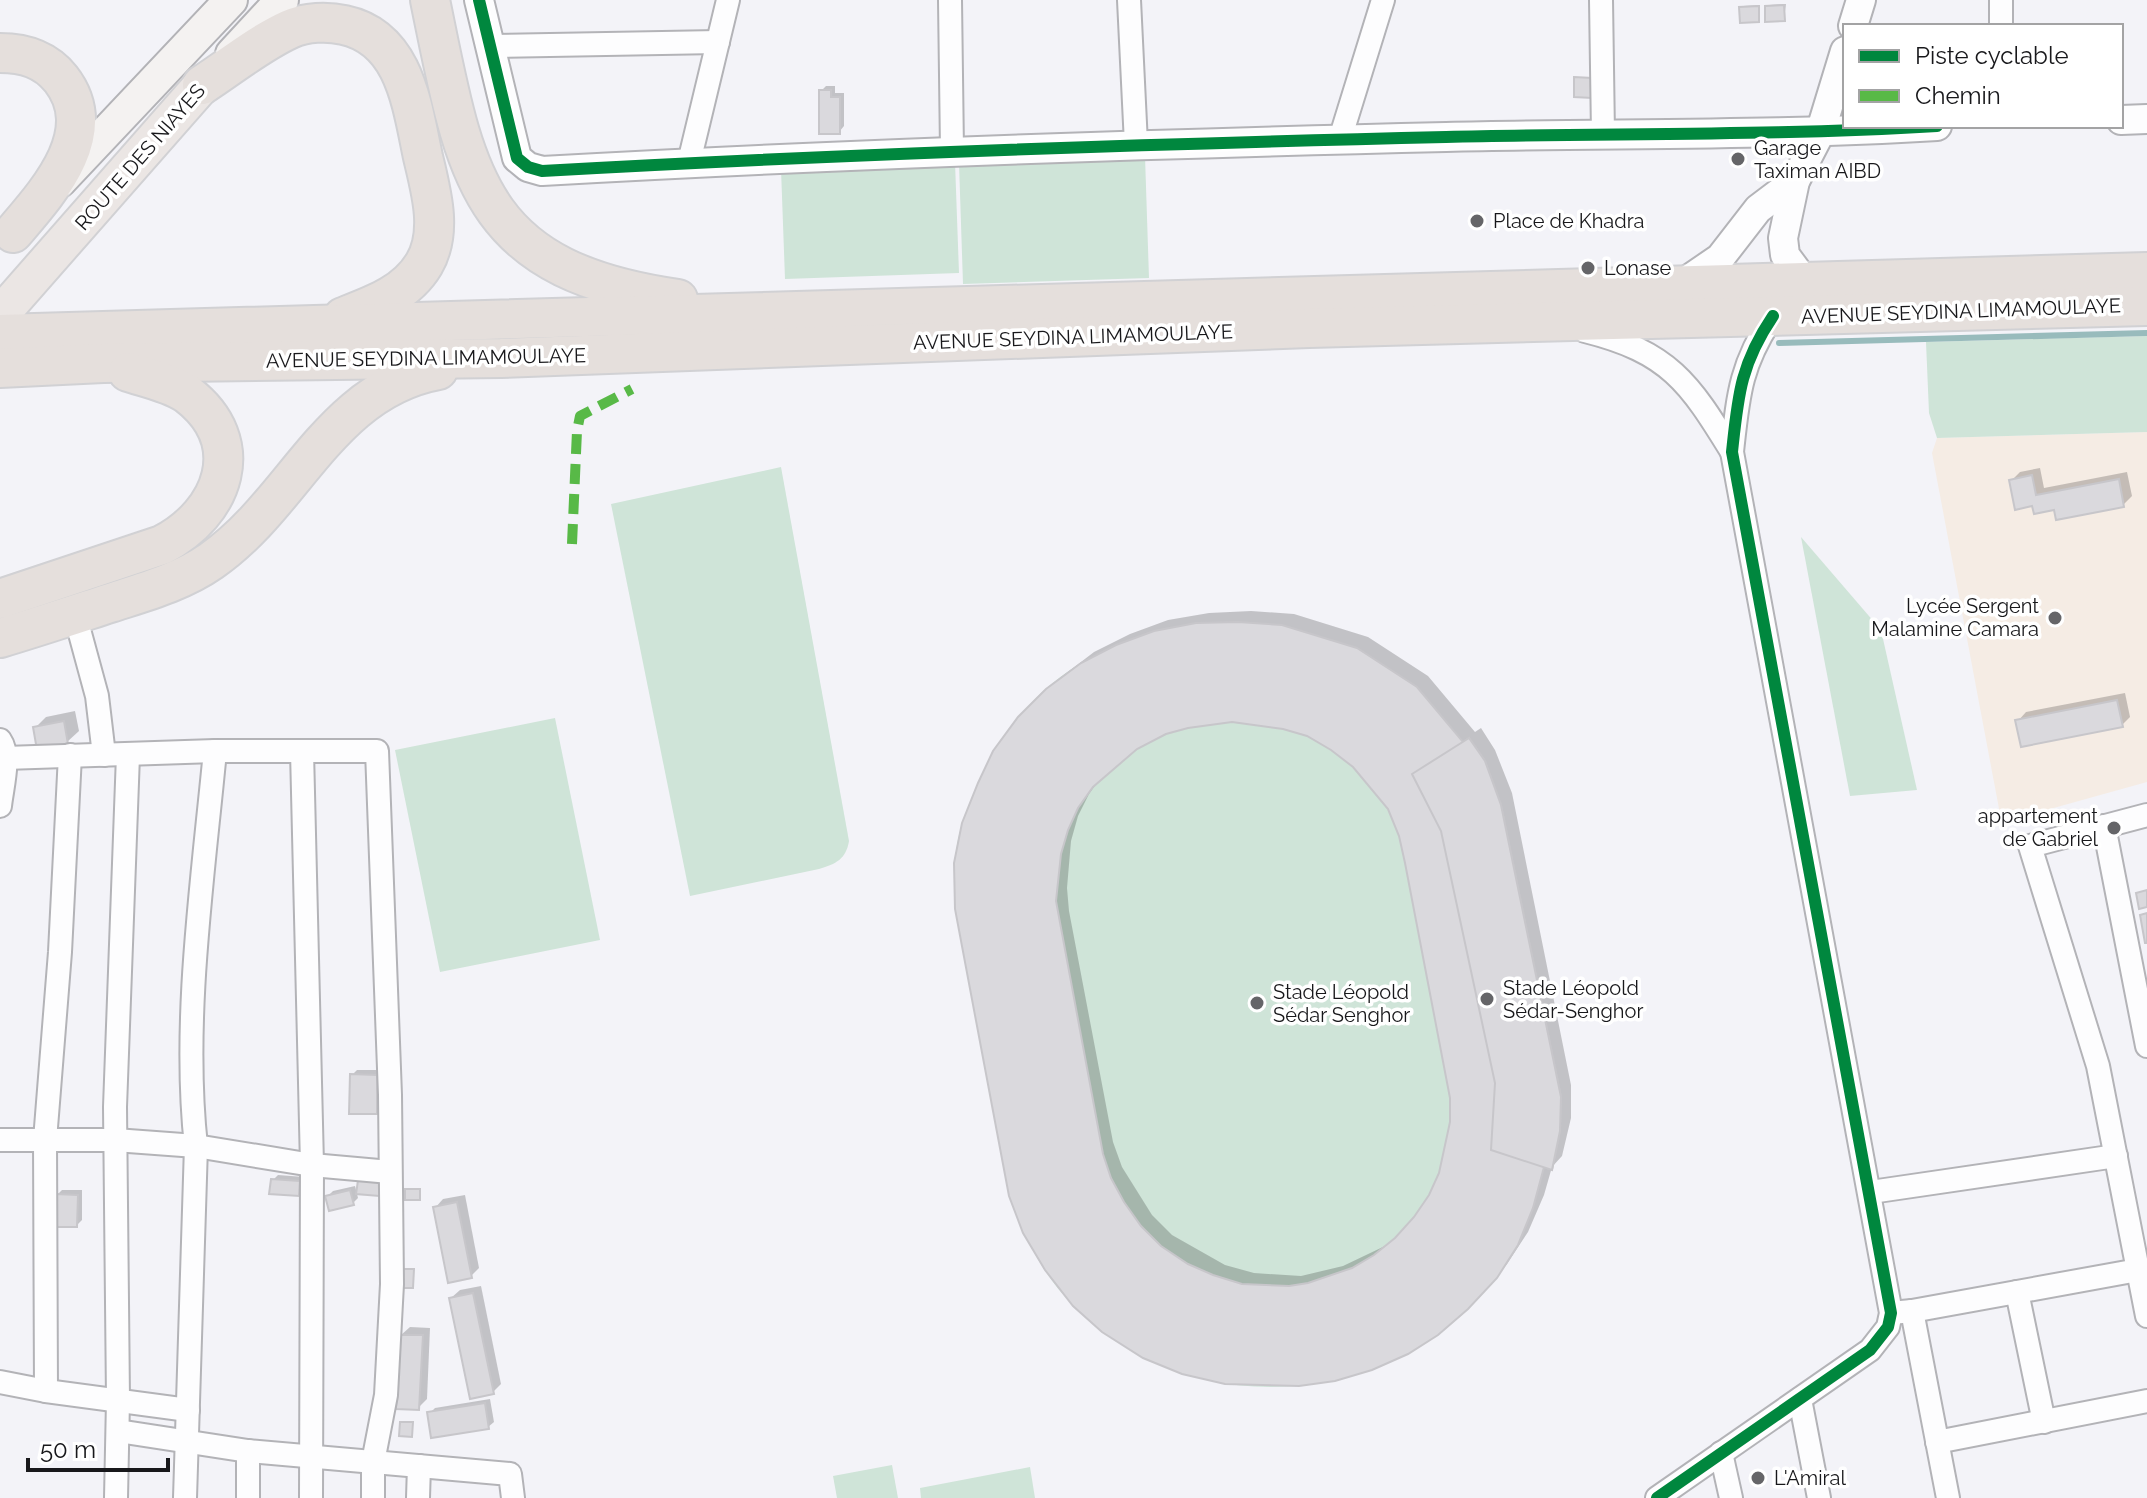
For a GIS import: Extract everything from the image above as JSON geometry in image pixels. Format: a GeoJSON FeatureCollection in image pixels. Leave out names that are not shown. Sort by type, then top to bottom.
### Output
{"type":"FeatureCollection","features":[{"type":"Feature","properties":{"kind":"highway"},"geometry":{"type":"LineString","coordinates":[[430,0],[458,131],[473,175],[493,210],[514,235],[546,258],[581,275],[621,287],[666,297],[768,311]]}},
{"type":"Feature","properties":{"kind":"highway"},"geometry":{"type":"LineString","coordinates":[[202,85],[291,29],[334,22],[356,27],[375,37],[400,69],[409,90],[434,209],[430,249],[424,264],[397,293],[322,325]]}},
{"type":"Feature","properties":{"kind":"highway"},"geometry":{"type":"LineString","coordinates":[[0,53],[28,56],[55,71],[74,105],[75,125],[67,159],[55,182],[6,239]]}},
{"type":"Feature","properties":{"kind":"highway","name":"AVENUE SEYDINA LIMAMOULAYE"},"geometry":{"type":"LineString","coordinates":[[0,334],[2147,272]]}},
{"type":"Feature","properties":{"kind":"highway","name":"AVENUE SEYDINA LIMAMOULAYE"},"geometry":{"type":"LineString","coordinates":[[0,368],[103,363],[501,358],[1293,329],[2147,306]]}},
{"type":"Feature","properties":{"kind":"highway"},"geometry":{"type":"LineString","coordinates":[[0,638],[181,578],[210,562],[241,538],[265,513],[338,424],[361,404],[408,376],[501,358]]}},
{"type":"Feature","properties":{"kind":"highway"},"geometry":{"type":"LineString","coordinates":[[0,599],[162,545],[181,536],[202,517],[215,498],[222,477],[222,452],[216,429],[206,412],[185,393],[103,363]]}},
{"type":"Feature","properties":{"kind":"main road","name":"ROUTE DES NIAYES"},"geometry":{"type":"LineString","coordinates":[[6,239],[231,0]]}},
{"type":"Feature","properties":{"kind":"main road","name":"ROUTE DES NIAYES"},"geometry":{"type":"LineString","coordinates":[[0,315],[202,85],[282,0]]}},
{"type":"Feature","properties":{"kind":"street"},"geometry":{"type":"LineString","coordinates":[[479,0],[517,158],[528,167],[542,171],[1136,144],[1603,134],[1820,133],[1904,128]]}},
{"type":"Feature","properties":{"kind":"street"},"geometry":{"type":"LineString","coordinates":[[689,162],[728,0]]}},
{"type":"Feature","properties":{"kind":"street"},"geometry":{"type":"LineString","coordinates":[[950,0],[952,150]]}},
{"type":"Feature","properties":{"kind":"street"},"geometry":{"type":"LineString","coordinates":[[1129,0],[1136,144]]}},
{"type":"Feature","properties":{"kind":"street"},"geometry":{"type":"LineString","coordinates":[[1601,0],[1603,134]]}},
{"type":"Feature","properties":{"kind":"street"},"geometry":{"type":"LineString","coordinates":[[1854,24],[1861,0]]}},
{"type":"Feature","properties":{"kind":"street"},"geometry":{"type":"LineString","coordinates":[[2001,0],[2001,24]]}},
{"type":"Feature","properties":{"kind":"street"},"geometry":{"type":"LineString","coordinates":[[1340,139],[1379,1]]}},
{"type":"Feature","properties":{"kind":"street"},"geometry":{"type":"LineString","coordinates":[[490,46],[718,42]]}},
{"type":"Feature","properties":{"kind":"street"},"geometry":{"type":"LineString","coordinates":[[1805,282],[1785,255],[1783,238],[1795,181],[1820,133],[1843,58]]}},
{"type":"Feature","properties":{"kind":"street"},"geometry":{"type":"LineString","coordinates":[[2123,120],[2147,119]]}},
{"type":"Feature","properties":{"kind":"street"},"geometry":{"type":"LineString","coordinates":[[1682,284],[1720,258],[1758,209],[1795,181]]}},
{"type":"Feature","properties":{"kind":"street"},"geometry":{"type":"LineString","coordinates":[[1773,316],[1748,359],[1739,386],[1732,452],[1871,1192],[1937,1442],[1948,1498]]}},
{"type":"Feature","properties":{"kind":"street"},"geometry":{"type":"LineString","coordinates":[[1556,323],[1597,334],[1654,356],[1701,401],[1732,452]]}},
{"type":"Feature","properties":{"kind":"street"},"geometry":{"type":"LineString","coordinates":[[75,615],[97,696],[104,755]]}},
{"type":"Feature","properties":{"kind":"street"},"geometry":{"type":"LineString","coordinates":[[0,806],[2,749],[70,755],[377,751],[390,1095],[392,1284],[387,1379],[373,1462],[373,1498]]}},
{"type":"Feature","properties":{"kind":"street"},"geometry":{"type":"LineString","coordinates":[[185,1498],[196,1146],[191,1105],[196,954],[215,751]]}},
{"type":"Feature","properties":{"kind":"street"},"geometry":{"type":"LineString","coordinates":[[302,751],[312,1165],[311,1498]]}},
{"type":"Feature","properties":{"kind":"street"},"geometry":{"type":"LineString","coordinates":[[46,1391],[45,1140],[61,937],[70,755]]}},
{"type":"Feature","properties":{"kind":"street"},"geometry":{"type":"LineString","coordinates":[[116,1498],[115,1140],[128,755]]}},
{"type":"Feature","properties":{"kind":"street"},"geometry":{"type":"LineString","coordinates":[[2146,1306],[2098,1066],[2030,846],[2147,815]]}},
{"type":"Feature","properties":{"kind":"street"},"geometry":{"type":"LineString","coordinates":[[2104,826],[2144,1012],[2147,1046]]}},
{"type":"Feature","properties":{"kind":"street"},"geometry":{"type":"LineString","coordinates":[[0,1140],[115,1140],[196,1146],[312,1165],[390,1172]]}},
{"type":"Feature","properties":{"kind":"street"},"geometry":{"type":"LineString","coordinates":[[1871,1192],[2116,1156]]}},
{"type":"Feature","properties":{"kind":"street"},"geometry":{"type":"LineString","coordinates":[[1657,1498],[1870,1350],[1901,1312],[2138,1270]]}},
{"type":"Feature","properties":{"kind":"street"},"geometry":{"type":"LineString","coordinates":[[2017,1292],[2044,1422]]}},
{"type":"Feature","properties":{"kind":"street"},"geometry":{"type":"LineString","coordinates":[[0,1382],[188,1410]]}},
{"type":"Feature","properties":{"kind":"street"},"geometry":{"type":"LineString","coordinates":[[1800,1399],[1819,1498]]}},
{"type":"Feature","properties":{"kind":"street"},"geometry":{"type":"LineString","coordinates":[[1937,1442],[2147,1401]]}},
{"type":"Feature","properties":{"kind":"street"},"geometry":{"type":"LineString","coordinates":[[118,1431],[248,1451],[510,1474],[513,1498]]}},
{"type":"Feature","properties":{"kind":"street"},"geometry":{"type":"LineString","coordinates":[[248,1451],[248,1498]]}},
{"type":"Feature","properties":{"kind":"street"},"geometry":{"type":"LineString","coordinates":[[1721,1453],[1731,1498]]}},
{"type":"Feature","properties":{"kind":"street"},"geometry":{"type":"LineString","coordinates":[[418,1498],[419,1466]]}},
{"type":"Feature","properties":{"kind":"shaded area","name":"Lycée Sergent Malamine Camara"},"geometry":{"type":"Polygon","coordinates":[[[2147,432],[2147,782],[2010,820],[2000,814],[1932,453],[1937,438],[2147,432]]]}},
{"type":"Feature","properties":{"kind":"green space"},"geometry":{"type":"Polygon","coordinates":[[[1145,156],[1149,278],[963,284],[959,163],[1145,156]]]}},
{"type":"Feature","properties":{"kind":"green space"},"geometry":{"type":"Polygon","coordinates":[[[955,162],[959,273],[785,279],[781,169],[955,162]]]}},
{"type":"Feature","properties":{"kind":"green space"},"geometry":{"type":"Polygon","coordinates":[[[2147,336],[2147,432],[1937,438],[1929,413],[1926,342],[2147,336]]]}},
{"type":"Feature","properties":{"kind":"green space"},"geometry":{"type":"Polygon","coordinates":[[[781,467],[848,847],[835,863],[825,867],[690,896],[611,504],[781,467]]]}},
{"type":"Feature","properties":{"kind":"green space"},"geometry":{"type":"Polygon","coordinates":[[[1801,537],[1881,630],[1917,790],[1850,796],[1801,537]]]}},
{"type":"Feature","properties":{"kind":"green space","name":"Stade Léopold Sédar Senghor"},"geometry":{"type":"Polygon","coordinates":[[[1238,622],[1282,625],[1357,648],[1417,687],[1463,741],[1469,738],[1485,761],[1501,805],[1561,1097],[1560,1131],[1552,1170],[1544,1168],[1525,1226],[1505,1266],[1463,1314],[1424,1343],[1381,1365],[1335,1380],[1288,1386],[1240,1385],[1192,1376],[1146,1359],[1080,1311],[1052,1281],[1028,1240],[1009,1196],[955,909],[956,856],[965,817],[1012,728],[1042,693],[1065,673],[1118,645],[1177,629],[1238,622]]]}},
{"type":"Feature","properties":{"kind":"green space"},"geometry":{"type":"Polygon","coordinates":[[[555,718],[600,940],[440,972],[395,750],[555,718]]]}},
{"type":"Feature","properties":{"kind":"green space"},"geometry":{"type":"Polygon","coordinates":[[[892,1465],[898,1498],[837,1498],[833,1476],[892,1465]]]}},
{"type":"Feature","properties":{"kind":"green space"},"geometry":{"type":"Polygon","coordinates":[[[1030,1467],[1035,1498],[921,1498],[920,1488],[1030,1467]]]}},
{"type":"Feature","properties":{"kind":"building"},"geometry":{"type":"Polygon","coordinates":[[[1784,5],[1785,21],[1765,22],[1765,6],[1784,5]]]}},
{"type":"Feature","properties":{"kind":"building"},"geometry":{"type":"Polygon","coordinates":[[[1759,6],[1759,22],[1740,23],[1739,7],[1759,6]]]}},
{"type":"Feature","properties":{"kind":"building"},"geometry":{"type":"Polygon","coordinates":[[[1574,77],[1592,78],[1592,98],[1574,97],[1574,77]]]}},
{"type":"Feature","properties":{"kind":"building"},"geometry":{"type":"Polygon","coordinates":[[[819,90],[831,90],[831,97],[840,97],[840,134],[819,134],[819,90]]]}},
{"type":"Feature","properties":{"kind":"building"},"geometry":{"type":"Polygon","coordinates":[[[2032,475],[2036,495],[2119,479],[2124,507],[2056,520],[2054,510],[2034,514],[2032,506],[2015,510],[2009,480],[2032,475]]]}},
{"type":"Feature","properties":{"kind":"building","name":"Stade Léopold Sédar-Senghor"},"geometry":{"type":"Polygon","coordinates":[[[1196,623],[1282,625],[1357,648],[1417,687],[1463,742],[1469,738],[1485,761],[1501,805],[1561,1097],[1560,1131],[1552,1170],[1544,1167],[1533,1208],[1518,1245],[1497,1278],[1438,1335],[1408,1354],[1372,1370],[1335,1381],[1299,1386],[1225,1384],[1182,1374],[1143,1358],[1102,1332],[1073,1306],[1045,1270],[1023,1233],[1009,1196],[955,909],[954,863],[962,823],[993,751],[1018,717],[1046,689],[1081,663],[1116,645],[1154,631],[1196,623]],[[1232,722],[1188,728],[1166,734],[1137,749],[1093,787],[1078,808],[1061,854],[1056,901],[1103,1154],[1124,1202],[1141,1226],[1161,1246],[1188,1264],[1242,1284],[1289,1286],[1352,1268],[1395,1238],[1414,1217],[1439,1173],[1450,1122],[1450,1098],[1405,863],[1388,809],[1353,767],[1331,750],[1307,736],[1283,729],[1232,722]]]}},
{"type":"Feature","properties":{"kind":"building"},"geometry":{"type":"Polygon","coordinates":[[[2117,700],[2123,727],[2021,747],[2015,720],[2117,700]]]}},
{"type":"Feature","properties":{"kind":"building"},"geometry":{"type":"Polygon","coordinates":[[[64,721],[68,744],[37,750],[33,727],[64,721]]]}},
{"type":"Feature","properties":{"kind":"building"},"geometry":{"type":"Polygon","coordinates":[[[1469,738],[1485,761],[1501,805],[1561,1097],[1560,1131],[1552,1170],[1491,1150],[1495,1083],[1441,831],[1412,774],[1469,738]]]}},
{"type":"Feature","properties":{"kind":"building"},"geometry":{"type":"Polygon","coordinates":[[[2147,890],[2147,907],[2139,909],[2136,893],[2147,890]]]}},
{"type":"Feature","properties":{"kind":"building"},"geometry":{"type":"Polygon","coordinates":[[[2147,913],[2147,943],[2145,943],[2140,915],[2147,913]]]}},
{"type":"Feature","properties":{"kind":"building"},"geometry":{"type":"Polygon","coordinates":[[[350,1074],[377,1075],[377,1114],[349,1114],[350,1074]]]}},
{"type":"Feature","properties":{"kind":"building"},"geometry":{"type":"Polygon","coordinates":[[[271,1179],[300,1181],[299,1196],[269,1194],[271,1179]]]}},
{"type":"Feature","properties":{"kind":"building"},"geometry":{"type":"Polygon","coordinates":[[[358,1180],[380,1182],[379,1196],[356,1194],[358,1180]]]}},
{"type":"Feature","properties":{"kind":"building"},"geometry":{"type":"Polygon","coordinates":[[[405,1189],[420,1189],[420,1200],[405,1200],[405,1189]]]}},
{"type":"Feature","properties":{"kind":"building"},"geometry":{"type":"Polygon","coordinates":[[[350,1190],[354,1205],[329,1211],[325,1196],[350,1190]]]}},
{"type":"Feature","properties":{"kind":"building"},"geometry":{"type":"Polygon","coordinates":[[[55,1194],[78,1195],[77,1227],[55,1227],[55,1194]]]}},
{"type":"Feature","properties":{"kind":"building"},"geometry":{"type":"Polygon","coordinates":[[[457,1202],[472,1278],[448,1283],[433,1207],[457,1202]]]}},
{"type":"Feature","properties":{"kind":"building"},"geometry":{"type":"Polygon","coordinates":[[[402,1269],[414,1269],[413,1288],[401,1288],[402,1269]]]}},
{"type":"Feature","properties":{"kind":"building"},"geometry":{"type":"Polygon","coordinates":[[[473,1293],[494,1394],[470,1399],[449,1298],[473,1293]]]}},
{"type":"Feature","properties":{"kind":"building"},"geometry":{"type":"Polygon","coordinates":[[[399,1335],[423,1335],[419,1410],[396,1409],[399,1335]]]}},
{"type":"Feature","properties":{"kind":"building"},"geometry":{"type":"Polygon","coordinates":[[[485,1403],[489,1429],[431,1438],[427,1412],[485,1403]]]}},
{"type":"Feature","properties":{"kind":"building"},"geometry":{"type":"Polygon","coordinates":[[[400,1422],[413,1422],[412,1437],[399,1436],[400,1422]]]}},
{"type":"Feature","properties":{"kind":"waterway"},"geometry":{"type":"LineString","coordinates":[[1779,343],[2147,333]]}},
{"type":"Feature","properties":{"kind":"marked path"},"geometry":{"type":"LineString","coordinates":[[572,544],[580,416],[632,389]]}},
{"type":"Feature","properties":{"kind":"cycle path"},"geometry":{"type":"LineString","coordinates":[[479,0],[517,158],[528,167],[542,171],[1107,146],[1888,128]]}},
{"type":"Feature","properties":{"kind":"cycle path"},"geometry":{"type":"LineString","coordinates":[[1657,1498],[1870,1350],[1888,1327],[1891,1313],[1732,452],[1742,381],[1754,350],[1773,316]]}},
{"type":"Feature","properties":{"kind":"place","name":"Garage Taximan AIBD"},"geometry":{"type":"Point","coordinates":[1738,159]}},
{"type":"Feature","properties":{"kind":"place","name":"Place de Khadra"},"geometry":{"type":"Point","coordinates":[1477,221]}},
{"type":"Feature","properties":{"kind":"place","name":"Lonase"},"geometry":{"type":"Point","coordinates":[1588,268]}},
{"type":"Feature","properties":{"kind":"place","name":"Lycée Sergent Malamine Camara"},"geometry":{"type":"Point","coordinates":[2055,618]}},
{"type":"Feature","properties":{"kind":"place","name":"appartement de Gabriel"},"geometry":{"type":"Point","coordinates":[2114,828]}},
{"type":"Feature","properties":{"kind":"place","name":"Stade Léopold Sédar-Senghor"},"geometry":{"type":"Point","coordinates":[1487,999]}},
{"type":"Feature","properties":{"kind":"place","name":"Stade Léopold Sédar Senghor"},"geometry":{"type":"Point","coordinates":[1257,1003]}},
{"type":"Feature","properties":{"kind":"place","name":"L'Amiral"},"geometry":{"type":"Point","coordinates":[1758,1478]}}]}
